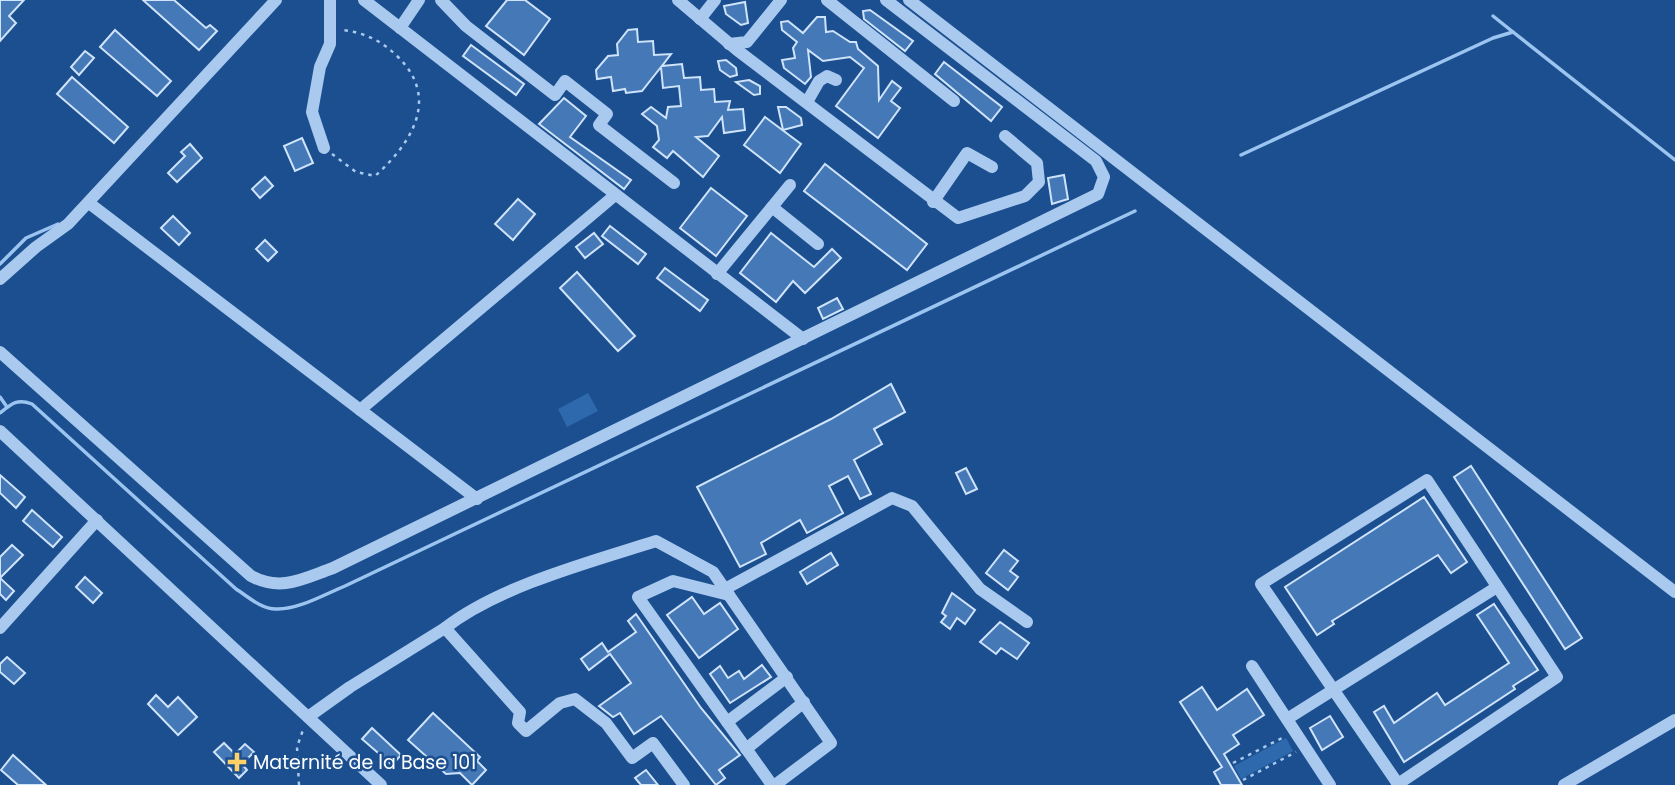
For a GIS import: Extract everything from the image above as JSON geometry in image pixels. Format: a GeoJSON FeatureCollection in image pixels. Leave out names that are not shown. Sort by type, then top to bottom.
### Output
{"type":"FeatureCollection","features":[{"type":"Feature","properties":{"kind":"street"},"geometry":{"type":"LineString","coordinates":[[0,279],[36,247],[68,224],[89,203],[276,0]]}},
{"type":"Feature","properties":{"kind":"street"},"geometry":{"type":"LineString","coordinates":[[324,148],[312,112],[320,67],[330,44],[330,0]]}},
{"type":"Feature","properties":{"kind":"street"},"geometry":{"type":"LineString","coordinates":[[364,0],[614,196],[803,339]]}},
{"type":"Feature","properties":{"kind":"street"},"geometry":{"type":"LineString","coordinates":[[400,28],[419,0]]}},
{"type":"Feature","properties":{"kind":"street"},"geometry":{"type":"LineString","coordinates":[[441,0],[466,26],[555,95],[565,81],[607,114],[599,125],[674,183]]}},
{"type":"Feature","properties":{"kind":"street"},"geometry":{"type":"LineString","coordinates":[[678,0],[729,44],[933,202],[958,218],[1025,196],[1039,182],[1037,163],[1005,136]]}},
{"type":"Feature","properties":{"kind":"street"},"geometry":{"type":"LineString","coordinates":[[700,19],[715,0]]}},
{"type":"Feature","properties":{"kind":"street"},"geometry":{"type":"LineString","coordinates":[[729,44],[747,42],[781,0]]}},
{"type":"Feature","properties":{"kind":"street"},"geometry":{"type":"LineString","coordinates":[[827,0],[954,100]]}},
{"type":"Feature","properties":{"kind":"street"},"geometry":{"type":"LineString","coordinates":[[0,352],[251,576],[267,584],[281,585],[333,568],[1089,200],[1103,188],[1104,177],[1096,161],[886,0]]}},
{"type":"Feature","properties":{"kind":"street"},"geometry":{"type":"LineString","coordinates":[[909,0],[1675,592]]}},
{"type":"Feature","properties":{"kind":"street"},"geometry":{"type":"LineString","coordinates":[[807,102],[820,81],[827,76],[836,80]]}},
{"type":"Feature","properties":{"kind":"street"},"geometry":{"type":"LineString","coordinates":[[933,202],[967,153],[992,167]]}},
{"type":"Feature","properties":{"kind":"street"},"geometry":{"type":"LineString","coordinates":[[717,274],[790,184]]}},
{"type":"Feature","properties":{"kind":"street"},"geometry":{"type":"LineString","coordinates":[[360,410],[614,196]]}},
{"type":"Feature","properties":{"kind":"street"},"geometry":{"type":"LineString","coordinates":[[89,203],[477,499]]}},
{"type":"Feature","properties":{"kind":"street"},"geometry":{"type":"LineString","coordinates":[[772,207],[818,244]]}},
{"type":"Feature","properties":{"kind":"street"},"geometry":{"type":"LineString","coordinates":[[0,431],[381,785]]}},
{"type":"Feature","properties":{"kind":"street"},"geometry":{"type":"LineString","coordinates":[[1427,480],[1497,586],[1557,677],[1397,785],[1261,584],[1427,480]]}},
{"type":"Feature","properties":{"kind":"street"},"geometry":{"type":"LineString","coordinates":[[308,717],[350,687],[445,628],[469,609],[586,563],[656,541],[713,572],[727,592],[787,677],[831,743],[773,785],[638,597],[673,581],[727,592],[892,498],[912,506],[980,589],[1027,622]]}},
{"type":"Feature","properties":{"kind":"street"},"geometry":{"type":"LineString","coordinates":[[1,625],[97,520]]}},
{"type":"Feature","properties":{"kind":"street"},"geometry":{"type":"LineString","coordinates":[[1287,719],[1497,586]]}},
{"type":"Feature","properties":{"kind":"street"},"geometry":{"type":"LineString","coordinates":[[445,628],[520,712],[518,723],[526,731],[560,703],[575,699],[606,723],[632,758],[653,743],[684,785]]}},
{"type":"Feature","properties":{"kind":"street"},"geometry":{"type":"LineString","coordinates":[[1252,666],[1330,785]]}},
{"type":"Feature","properties":{"kind":"street"},"geometry":{"type":"LineString","coordinates":[[727,722],[787,677]]}},
{"type":"Feature","properties":{"kind":"street"},"geometry":{"type":"LineString","coordinates":[[746,749],[804,702]]}},
{"type":"Feature","properties":{"kind":"street"},"geometry":{"type":"LineString","coordinates":[[1568,784],[1675,720]]}},
{"type":"Feature","properties":{"kind":"path"},"geometry":{"type":"LineString","coordinates":[[324,148],[356,172],[375,176],[397,156],[416,121],[420,91],[413,72],[387,47],[359,31],[331,29]]}},
{"type":"Feature","properties":{"kind":"path"},"geometry":{"type":"LineString","coordinates":[[299,785],[297,747],[308,717]]}},
{"type":"Feature","properties":{"kind":"path"},"geometry":{"type":"LineString","coordinates":[[1233,763],[1295,731]]}},
{"type":"Feature","properties":{"kind":"path"},"geometry":{"type":"LineString","coordinates":[[1243,780],[1305,747]]}},
{"type":"Feature","properties":{"kind":"shaded area"},"geometry":{"type":"Polygon","coordinates":[[[588,393],[598,411],[567,427],[558,409],[588,393]]]}},
{"type":"Feature","properties":{"kind":"shaded area"},"geometry":{"type":"Polygon","coordinates":[[[1286,738],[1293,751],[1241,779],[1234,766],[1286,738]]]}},
{"type":"Feature","properties":{"kind":"building"},"geometry":{"type":"Polygon","coordinates":[[[0,0],[24,0],[9,16],[16,23],[0,41],[0,0]]]}},
{"type":"Feature","properties":{"kind":"building"},"geometry":{"type":"Polygon","coordinates":[[[143,0],[174,0],[206,28],[210,25],[217,31],[199,50],[143,0]]]}},
{"type":"Feature","properties":{"kind":"building"},"geometry":{"type":"Polygon","coordinates":[[[507,0],[525,0],[550,19],[524,55],[486,26],[507,0]]]}},
{"type":"Feature","properties":{"kind":"building"},"geometry":{"type":"Polygon","coordinates":[[[745,2],[748,23],[741,25],[726,14],[724,6],[745,2]]]}},
{"type":"Feature","properties":{"kind":"building"},"geometry":{"type":"Polygon","coordinates":[[[870,10],[913,41],[905,51],[864,19],[863,11],[870,10]]]}},
{"type":"Feature","properties":{"kind":"building"},"geometry":{"type":"Polygon","coordinates":[[[817,17],[825,17],[826,32],[833,31],[850,42],[856,42],[858,49],[878,66],[879,100],[892,81],[901,88],[891,101],[900,108],[878,138],[836,106],[864,68],[850,57],[823,61],[808,50],[811,77],[805,84],[784,68],[782,60],[795,58],[793,48],[797,42],[782,30],[781,22],[788,21],[803,33],[817,17]]]}},
{"type":"Feature","properties":{"kind":"building"},"geometry":{"type":"Polygon","coordinates":[[[637,29],[638,42],[653,41],[654,55],[671,54],[662,66],[682,64],[684,78],[700,77],[701,90],[714,89],[715,102],[730,101],[728,110],[743,109],[745,130],[724,133],[722,117],[708,136],[696,137],[719,156],[703,177],[673,151],[667,158],[653,147],[659,140],[657,126],[642,114],[651,107],[666,118],[668,107],[681,106],[679,86],[663,88],[661,67],[642,91],[613,91],[611,77],[597,79],[596,70],[608,56],[618,55],[617,44],[628,30],[637,29]]]}},
{"type":"Feature","properties":{"kind":"building"},"geometry":{"type":"Polygon","coordinates":[[[115,30],[171,81],[157,96],[100,47],[115,30]]]}},
{"type":"Feature","properties":{"kind":"building"},"geometry":{"type":"Polygon","coordinates":[[[471,45],[524,84],[516,95],[463,56],[471,45]]]}},
{"type":"Feature","properties":{"kind":"building"},"geometry":{"type":"Polygon","coordinates":[[[85,51],[94,58],[79,75],[71,67],[85,51]]]}},
{"type":"Feature","properties":{"kind":"building"},"geometry":{"type":"Polygon","coordinates":[[[726,60],[736,68],[737,75],[730,77],[720,70],[718,61],[726,60]]]}},
{"type":"Feature","properties":{"kind":"building"},"geometry":{"type":"Polygon","coordinates":[[[944,62],[1002,107],[991,121],[935,74],[944,62]]]}},
{"type":"Feature","properties":{"kind":"building"},"geometry":{"type":"Polygon","coordinates":[[[72,77],[128,127],[114,143],[57,94],[72,77]]]}},
{"type":"Feature","properties":{"kind":"building"},"geometry":{"type":"Polygon","coordinates":[[[749,80],[760,86],[760,94],[754,95],[736,82],[749,80]]]}},
{"type":"Feature","properties":{"kind":"building"},"geometry":{"type":"Polygon","coordinates":[[[564,98],[586,116],[570,137],[631,180],[624,189],[539,124],[564,98]]]}},
{"type":"Feature","properties":{"kind":"building"},"geometry":{"type":"Polygon","coordinates":[[[778,107],[786,107],[801,118],[802,125],[783,130],[778,107]]]}},
{"type":"Feature","properties":{"kind":"building"},"geometry":{"type":"Polygon","coordinates":[[[765,117],[801,144],[780,173],[744,145],[765,117]]]}},
{"type":"Feature","properties":{"kind":"building"},"geometry":{"type":"Polygon","coordinates":[[[302,138],[313,163],[295,171],[284,146],[302,138]]]}},
{"type":"Feature","properties":{"kind":"building"},"geometry":{"type":"Polygon","coordinates":[[[190,144],[202,158],[177,182],[168,173],[185,156],[181,152],[190,144]]]}},
{"type":"Feature","properties":{"kind":"building"},"geometry":{"type":"Polygon","coordinates":[[[825,164],[927,244],[907,270],[804,191],[825,164]]]}},
{"type":"Feature","properties":{"kind":"building"},"geometry":{"type":"Polygon","coordinates":[[[1064,175],[1068,199],[1052,204],[1048,178],[1064,175]]]}},
{"type":"Feature","properties":{"kind":"building"},"geometry":{"type":"Polygon","coordinates":[[[265,177],[273,186],[260,198],[252,189],[265,177]]]}},
{"type":"Feature","properties":{"kind":"building"},"geometry":{"type":"Polygon","coordinates":[[[711,188],[747,216],[716,256],[680,228],[711,188]]]}},
{"type":"Feature","properties":{"kind":"building"},"geometry":{"type":"Polygon","coordinates":[[[518,199],[535,214],[513,240],[495,224],[518,199]]]}},
{"type":"Feature","properties":{"kind":"building"},"geometry":{"type":"Polygon","coordinates":[[[173,216],[190,233],[179,245],[161,228],[173,216]]]}},
{"type":"Feature","properties":{"kind":"building"},"geometry":{"type":"Polygon","coordinates":[[[610,226],[646,254],[638,264],[602,236],[610,226]]]}},
{"type":"Feature","properties":{"kind":"building"},"geometry":{"type":"Polygon","coordinates":[[[594,233],[603,244],[585,258],[576,247],[594,233]]]}},
{"type":"Feature","properties":{"kind":"building"},"geometry":{"type":"Polygon","coordinates":[[[771,233],[814,267],[832,249],[841,258],[805,293],[793,281],[776,302],[740,273],[771,233]]]}},
{"type":"Feature","properties":{"kind":"building"},"geometry":{"type":"Polygon","coordinates":[[[265,240],[277,252],[268,261],[256,249],[265,240]]]}},
{"type":"Feature","properties":{"kind":"building"},"geometry":{"type":"Polygon","coordinates":[[[665,268],[708,300],[700,311],[657,278],[665,268]]]}},
{"type":"Feature","properties":{"kind":"building"},"geometry":{"type":"Polygon","coordinates":[[[577,272],[635,336],[618,351],[560,288],[577,272]]]}},
{"type":"Feature","properties":{"kind":"building"},"geometry":{"type":"Polygon","coordinates":[[[837,298],[843,309],[823,319],[818,308],[837,298]]]}},
{"type":"Feature","properties":{"kind":"building"},"geometry":{"type":"Polygon","coordinates":[[[891,384],[905,412],[874,429],[882,444],[854,460],[871,494],[860,499],[848,476],[829,486],[843,513],[807,533],[800,520],[761,543],[766,554],[740,567],[697,487],[831,419],[891,384]]]}},
{"type":"Feature","properties":{"kind":"building"},"geometry":{"type":"Polygon","coordinates":[[[1471,466],[1582,638],[1565,649],[1454,477],[1471,466]]]}},
{"type":"Feature","properties":{"kind":"building"},"geometry":{"type":"Polygon","coordinates":[[[966,468],[977,489],[966,494],[956,473],[966,468]]]}},
{"type":"Feature","properties":{"kind":"building"},"geometry":{"type":"Polygon","coordinates":[[[0,475],[25,497],[16,508],[0,493],[0,475]]]}},
{"type":"Feature","properties":{"kind":"building"},"geometry":{"type":"Polygon","coordinates":[[[1424,497],[1467,562],[1451,573],[1438,555],[1332,621],[1334,624],[1317,635],[1285,587],[1424,497]]]}},
{"type":"Feature","properties":{"kind":"building"},"geometry":{"type":"Polygon","coordinates":[[[32,510],[62,537],[53,547],[23,521],[32,510]]]}},
{"type":"Feature","properties":{"kind":"building"},"geometry":{"type":"Polygon","coordinates":[[[12,545],[23,555],[0,578],[0,557],[12,545]]]}},
{"type":"Feature","properties":{"kind":"building"},"geometry":{"type":"Polygon","coordinates":[[[1004,550],[1018,561],[1010,571],[1018,577],[1008,590],[986,573],[1004,550]]]}},
{"type":"Feature","properties":{"kind":"building"},"geometry":{"type":"Polygon","coordinates":[[[831,553],[838,565],[807,584],[800,572],[831,553]]]}},
{"type":"Feature","properties":{"kind":"building"},"geometry":{"type":"Polygon","coordinates":[[[85,577],[102,593],[93,603],[76,587],[85,577]]]}},
{"type":"Feature","properties":{"kind":"building"},"geometry":{"type":"Polygon","coordinates":[[[0,578],[14,591],[6,600],[0,594],[0,578]]]}},
{"type":"Feature","properties":{"kind":"building"},"geometry":{"type":"Polygon","coordinates":[[[952,593],[975,610],[965,624],[957,618],[950,629],[941,622],[946,616],[942,613],[952,593]]]}},
{"type":"Feature","properties":{"kind":"building"},"geometry":{"type":"Polygon","coordinates":[[[692,597],[704,614],[720,603],[738,629],[699,658],[667,615],[692,597]]]}},
{"type":"Feature","properties":{"kind":"building"},"geometry":{"type":"Polygon","coordinates":[[[1494,604],[1538,670],[1513,686],[1515,689],[1404,762],[1374,712],[1384,706],[1394,723],[1437,693],[1445,705],[1509,663],[1477,615],[1494,604]]]}},
{"type":"Feature","properties":{"kind":"building"},"geometry":{"type":"Polygon","coordinates":[[[636,614],[701,708],[740,755],[719,770],[725,778],[716,785],[661,716],[634,734],[620,713],[613,717],[599,706],[631,683],[610,654],[589,670],[581,659],[602,643],[608,652],[636,632],[628,621],[636,614]]]}},
{"type":"Feature","properties":{"kind":"building"},"geometry":{"type":"Polygon","coordinates":[[[1000,622],[1029,643],[1017,659],[1001,648],[996,654],[980,642],[1000,622]]]}},
{"type":"Feature","properties":{"kind":"building"},"geometry":{"type":"Polygon","coordinates":[[[7,657],[25,673],[14,684],[0,672],[0,664],[7,657]]]}},
{"type":"Feature","properties":{"kind":"building"},"geometry":{"type":"Polygon","coordinates":[[[762,665],[771,677],[730,703],[710,674],[720,666],[728,678],[739,671],[744,679],[762,665]]]}},
{"type":"Feature","properties":{"kind":"building"},"geometry":{"type":"Polygon","coordinates":[[[1202,687],[1217,710],[1247,689],[1264,715],[1233,735],[1239,744],[1224,754],[1242,785],[1221,785],[1214,772],[1222,767],[1180,702],[1202,687]]]}},
{"type":"Feature","properties":{"kind":"building"},"geometry":{"type":"Polygon","coordinates":[[[156,695],[168,707],[178,697],[197,717],[178,735],[148,704],[156,695]]]}},
{"type":"Feature","properties":{"kind":"building"},"geometry":{"type":"Polygon","coordinates":[[[433,713],[480,757],[477,761],[486,770],[472,785],[460,773],[446,774],[408,740],[433,713]]]}},
{"type":"Feature","properties":{"kind":"building"},"geometry":{"type":"Polygon","coordinates":[[[1330,716],[1343,737],[1322,750],[1310,728],[1330,716]]]}},
{"type":"Feature","properties":{"kind":"building"},"geometry":{"type":"Polygon","coordinates":[[[372,728],[401,755],[392,765],[362,739],[372,728]]]}},
{"type":"Feature","properties":{"kind":"building"},"geometry":{"type":"Polygon","coordinates":[[[224,743],[235,754],[245,744],[254,752],[242,764],[247,770],[239,778],[214,752],[224,743]]]}},
{"type":"Feature","properties":{"kind":"building"},"geometry":{"type":"Polygon","coordinates":[[[13,755],[46,785],[18,785],[1,770],[13,755]]]}},
{"type":"Feature","properties":{"kind":"building"},"geometry":{"type":"Polygon","coordinates":[[[646,770],[658,785],[641,785],[635,778],[646,770]]]}},
{"type":"Feature","properties":{"kind":"waterway"},"geometry":{"type":"LineString","coordinates":[[1493,16],[1513,32]]}},
{"type":"Feature","properties":{"kind":"waterway"},"geometry":{"type":"LineString","coordinates":[[1241,155],[1493,38],[1513,32],[1675,160]]}},
{"type":"Feature","properties":{"kind":"waterway"},"geometry":{"type":"LineString","coordinates":[[0,413],[18,402],[32,404],[236,589],[265,607],[284,609],[345,586],[1135,211]]}},
{"type":"Feature","properties":{"kind":"waterway"},"geometry":{"type":"LineString","coordinates":[[0,264],[26,238],[58,224]]}},
{"type":"Feature","properties":{"kind":"waterway"},"geometry":{"type":"LineString","coordinates":[[0,397],[7,407]]}},
{"type":"Feature","properties":{"kind":"place","name":"Maternité de la Base 101"},"geometry":{"type":"Point","coordinates":[237,762]}}]}
